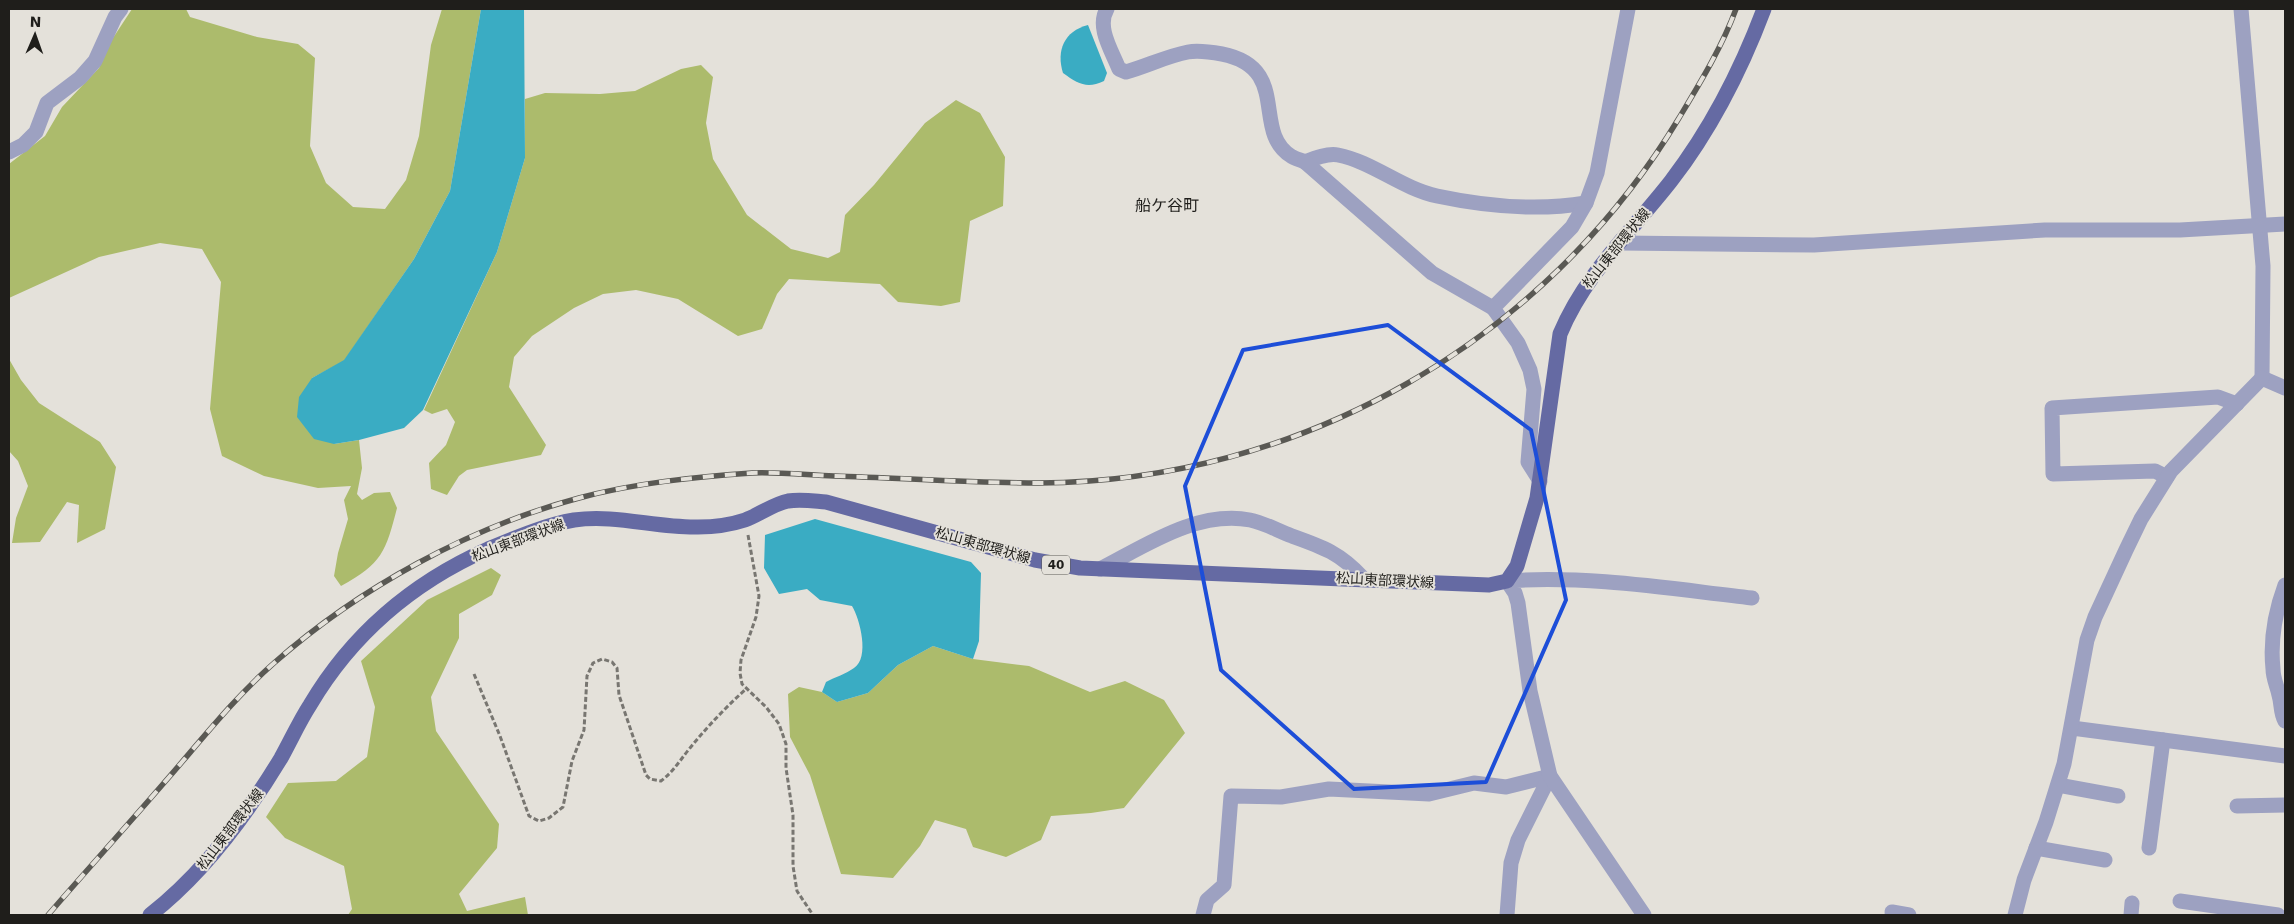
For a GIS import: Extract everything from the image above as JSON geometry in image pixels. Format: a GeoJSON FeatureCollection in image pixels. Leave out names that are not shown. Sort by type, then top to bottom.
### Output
{"type":"FeatureCollection","features":[{"type":"Feature","properties":{"kind":"main road","name":"松山東部環状線"},"geometry":{"type":"LineString","coordinates":[[150,915],[168,901],[204,864],[234,828],[265,784],[310,704],[352,649],[387,612],[414,589],[461,561],[530,533],[572,521],[610,518],[696,527],[722,526],[745,520],[786,502],[804,500],[826,502],[1035,560],[1072,567],[1363,578],[1489,585],[1506,581],[1517,566],[1540,481],[1560,334],[1581,291],[1596,270],[1620,244],[1706,132],[1731,86],[1764,9]]}},
{"type":"Feature","properties":{"kind":"street"},"geometry":{"type":"LineString","coordinates":[[9,152],[23,145],[36,132],[47,103],[80,78],[95,61],[115,17],[121,9]]}},
{"type":"Feature","properties":{"kind":"street"},"geometry":{"type":"LineString","coordinates":[[1107,9],[1103,16],[1103,28],[1118,69],[1126,72],[1190,52],[1233,57],[1252,66],[1266,88],[1272,127],[1279,144],[1290,156],[1305,162],[1432,272],[1493,308],[1518,343],[1530,370],[1534,389],[1528,462],[1540,481]]}},
{"type":"Feature","properties":{"kind":"street"},"geometry":{"type":"LineString","coordinates":[[1493,308],[1572,227],[1586,203],[1597,173],[1628,9]]}},
{"type":"Feature","properties":{"kind":"street"},"geometry":{"type":"LineString","coordinates":[[2016,915],[2017,902],[2058,784],[2072,728],[2082,664],[2095,617],[2141,519],[2167,477],[2187,453],[2262,378],[2260,227],[2241,9]]}},
{"type":"Feature","properties":{"kind":"street"},"geometry":{"type":"LineString","coordinates":[[1305,162],[1318,156],[1337,154],[1358,162],[1409,188],[1438,196],[1498,204],[1558,208],[1586,203]]}},
{"type":"Feature","properties":{"kind":"street"},"geometry":{"type":"LineString","coordinates":[[1620,244],[1814,245],[2045,230],[2180,230],[2260,227],[2285,224]]}},
{"type":"Feature","properties":{"kind":"street"},"geometry":{"type":"LineString","coordinates":[[2262,378],[2285,388]]}},
{"type":"Feature","properties":{"kind":"street"},"geometry":{"type":"LineString","coordinates":[[2167,477],[2155,471],[2053,474],[2052,408],[2218,397],[2237,404]]}},
{"type":"Feature","properties":{"kind":"street"},"geometry":{"type":"LineString","coordinates":[[1100,569],[1189,526],[1212,520],[1234,518],[1266,525],[1323,546],[1349,563],[1363,578]]}},
{"type":"Feature","properties":{"kind":"street"},"geometry":{"type":"LineString","coordinates":[[1506,581],[1550,579],[1610,583],[1752,598]]}},
{"type":"Feature","properties":{"kind":"street"},"geometry":{"type":"LineString","coordinates":[[1506,581],[1515,593],[1518,604],[1530,691],[1550,776],[1644,915]]}},
{"type":"Feature","properties":{"kind":"street"},"geometry":{"type":"LineString","coordinates":[[2285,585],[2276,610],[2273,628],[2272,669],[2280,696],[2281,714],[2285,721]]}},
{"type":"Feature","properties":{"kind":"street"},"geometry":{"type":"LineString","coordinates":[[2072,728],[2285,756]]}},
{"type":"Feature","properties":{"kind":"street"},"geometry":{"type":"LineString","coordinates":[[2149,848],[2163,740]]}},
{"type":"Feature","properties":{"kind":"street"},"geometry":{"type":"LineString","coordinates":[[1203,915],[1207,900],[1224,885],[1230,796],[1282,797],[1329,789],[1428,794],[1474,783],[1506,786],[1550,776]]}},
{"type":"Feature","properties":{"kind":"street"},"geometry":{"type":"LineString","coordinates":[[1507,915],[1511,863],[1518,840],[1550,776]]}},
{"type":"Feature","properties":{"kind":"street"},"geometry":{"type":"LineString","coordinates":[[2058,784],[2118,796]]}},
{"type":"Feature","properties":{"kind":"street"},"geometry":{"type":"LineString","coordinates":[[2237,806],[2285,805]]}},
{"type":"Feature","properties":{"kind":"street"},"geometry":{"type":"LineString","coordinates":[[2036,848],[2105,860]]}},
{"type":"Feature","properties":{"kind":"street"},"geometry":{"type":"LineString","coordinates":[[2180,901],[2278,915]]}},
{"type":"Feature","properties":{"kind":"street"},"geometry":{"type":"LineString","coordinates":[[1892,912],[1909,915]]}},
{"type":"Feature","properties":{"kind":"path"},"geometry":{"type":"LineString","coordinates":[[745,520],[759,596],[756,618],[741,660],[740,673],[742,684],[766,707],[779,724],[786,744],[786,768],[793,814],[793,866],[797,891],[813,915]]}},
{"type":"Feature","properties":{"kind":"path"},"geometry":{"type":"LineString","coordinates":[[474,674],[500,736],[529,816],[539,820],[549,818],[563,806],[572,762],[584,730],[587,676],[593,663],[602,659],[612,662],[617,668],[622,705],[646,775],[650,779],[662,780],[672,772],[723,710],[746,688]]}},
{"type":"Feature","properties":{"kind":"highlighted area"},"geometry":{"type":"Polygon","coordinates":[[[1388,325],[1531,430],[1566,600],[1486,782],[1354,789],[1221,670],[1185,486],[1243,350],[1388,325]]]}},
{"type":"Feature","properties":{"kind":"green space"},"geometry":{"type":"Polygon","coordinates":[[[132,9],[186,9],[190,17],[257,37],[298,44],[315,58],[310,146],[326,183],[353,207],[385,209],[406,180],[419,136],[431,45],[442,9],[481,9],[450,191],[414,259],[344,361],[312,378],[334,444],[359,440],[362,468],[357,494],[362,500],[374,493],[390,492],[397,508],[389,535],[380,555],[366,571],[341,586],[334,576],[338,553],[348,519],[344,500],[351,486],[318,488],[264,476],[222,456],[210,409],[221,282],[202,249],[160,243],[99,257],[9,298],[9,164],[45,136],[62,107],[99,68],[111,41],[132,9]]]}},
{"type":"Feature","properties":{"kind":"green space"},"geometry":{"type":"Polygon","coordinates":[[[701,65],[713,77],[706,123],[713,159],[747,215],[791,249],[828,258],[840,252],[845,215],[874,185],[925,123],[956,100],[980,113],[1005,157],[1003,206],[970,221],[960,302],[941,306],[898,302],[880,284],[789,279],[777,294],[762,329],[738,336],[678,299],[636,290],[603,294],[574,308],[532,336],[514,357],[509,387],[546,445],[541,455],[467,470],[459,476],[447,495],[431,489],[429,463],[446,445],[455,422],[447,409],[432,414],[424,410],[497,252],[525,158],[525,99],[545,93],[600,94],[635,91],[681,69],[701,65]]]}},
{"type":"Feature","properties":{"kind":"green space"},"geometry":{"type":"Polygon","coordinates":[[[9,359],[21,380],[39,403],[100,442],[116,467],[105,529],[77,543],[79,505],[67,502],[40,542],[12,543],[16,518],[28,486],[18,461],[9,451],[9,359]]]}},
{"type":"Feature","properties":{"kind":"green space"},"geometry":{"type":"Polygon","coordinates":[[[491,568],[501,575],[492,595],[459,614],[459,638],[431,697],[436,731],[499,824],[497,848],[459,894],[467,911],[525,897],[528,915],[348,915],[352,909],[344,866],[285,838],[266,817],[288,783],[336,781],[367,757],[375,707],[361,661],[427,600],[491,568]]]}},
{"type":"Feature","properties":{"kind":"green space"},"geometry":{"type":"Polygon","coordinates":[[[933,646],[973,659],[1029,666],[1090,692],[1125,681],[1164,700],[1185,733],[1124,808],[1051,816],[1041,840],[1006,857],[973,847],[966,829],[935,820],[920,846],[893,878],[841,874],[810,775],[790,737],[788,694],[799,687],[822,692],[837,702],[868,693],[898,665],[933,646]]]}},
{"type":"Feature","properties":{"kind":"water"},"geometry":{"type":"Polygon","coordinates":[[[481,9],[524,9],[525,158],[497,252],[423,410],[404,428],[359,440],[334,444],[314,439],[297,417],[299,397],[312,378],[344,360],[414,259],[450,191],[481,9]]]}},
{"type":"Feature","properties":{"kind":"water"},"geometry":{"type":"Polygon","coordinates":[[[1088,25],[1107,73],[1104,81],[1093,85],[1073,80],[1063,73],[1061,65],[1062,50],[1068,37],[1073,32],[1088,25]]]}},
{"type":"Feature","properties":{"kind":"water"},"geometry":{"type":"Polygon","coordinates":[[[815,519],[971,562],[981,573],[979,641],[973,659],[933,646],[898,665],[868,693],[837,702],[822,692],[826,682],[854,668],[862,656],[862,638],[855,612],[852,606],[820,600],[807,589],[779,594],[764,568],[765,535],[815,519]]]}},
{"type":"Feature","properties":{"kind":"railway"},"geometry":{"type":"LineString","coordinates":[[48,915],[230,706],[274,663],[307,636],[379,585],[457,543],[497,525],[538,510],[621,488],[665,481],[752,473],[1039,483],[1136,476],[1230,457],[1321,426],[1407,384],[1486,331],[1559,269],[1624,198],[1687,105],[1717,51],[1736,9]]}},
{"type":"Feature","properties":{"kind":"district","name":"船ケ谷町"},"geometry":{"type":"Point","coordinates":[1167,205]}}]}
